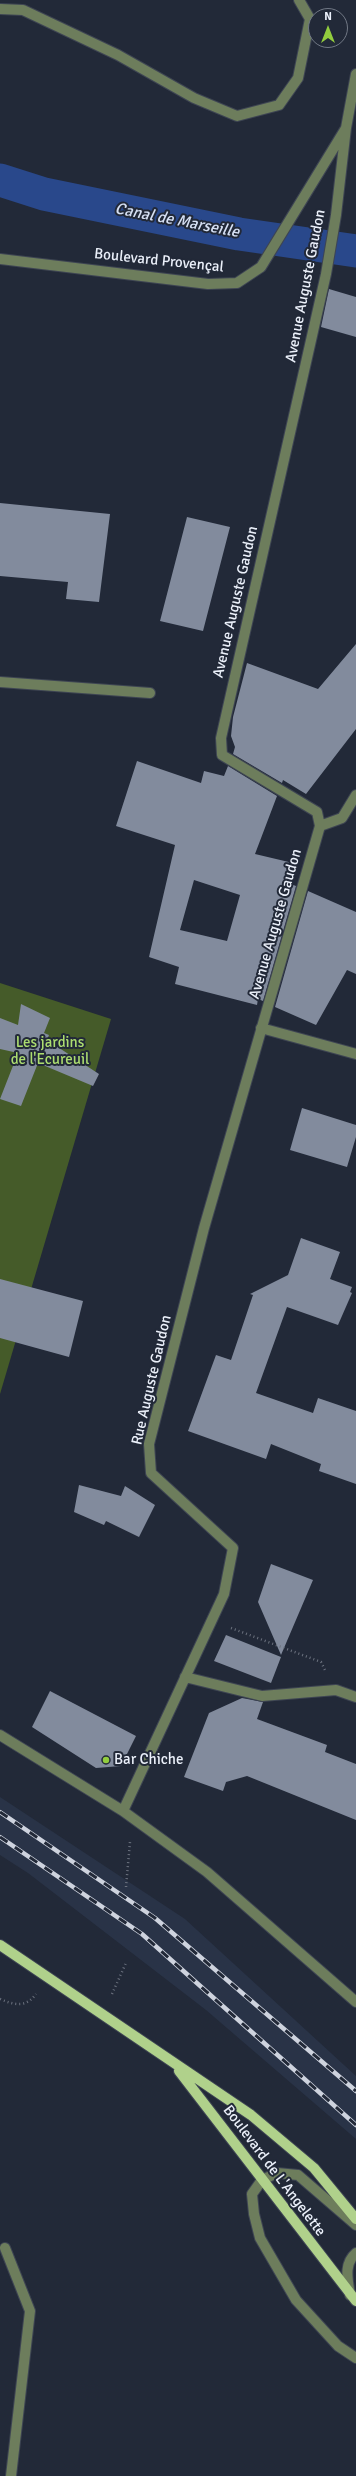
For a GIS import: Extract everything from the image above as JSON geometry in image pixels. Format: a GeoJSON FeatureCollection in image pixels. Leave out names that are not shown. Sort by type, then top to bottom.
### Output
{"type":"FeatureCollection","features":[{"type":"Feature","properties":{"kind":"main road","name":"Boulevard de L'Angelette"},"geometry":{"type":"LineString","coordinates":[[0,1945],[174,2065],[251,2115],[314,2168],[356,2219]]}},
{"type":"Feature","properties":{"kind":"main road","name":"Boulevard de L'Angelette"},"geometry":{"type":"LineString","coordinates":[[174,2065],[353,2298]]}},
{"type":"Feature","properties":{"kind":"street"},"geometry":{"type":"LineString","coordinates":[[0,9],[23,10],[118,55],[194,98],[237,116],[279,105],[298,78],[310,19],[299,0]]}},
{"type":"Feature","properties":{"kind":"street","name":"Boulevard Provençal"},"geometry":{"type":"LineString","coordinates":[[0,259],[208,284],[237,283],[261,268],[346,128],[356,74]]}},
{"type":"Feature","properties":{"kind":"street","name":"Avenue Auguste Gaudon"},"geometry":{"type":"LineString","coordinates":[[261,1028],[320,826],[317,812],[222,755],[221,738],[326,274],[336,215],[346,128]]}},
{"type":"Feature","properties":{"kind":"street"},"geometry":{"type":"LineString","coordinates":[[0,682],[150,693]]}},
{"type":"Feature","properties":{"kind":"street"},"geometry":{"type":"LineString","coordinates":[[320,826],[342,818],[356,795]]}},
{"type":"Feature","properties":{"kind":"street"},"geometry":{"type":"LineString","coordinates":[[261,1028],[356,1054]]}},
{"type":"Feature","properties":{"kind":"street","name":"Rue Auguste Gaudon"},"geometry":{"type":"LineString","coordinates":[[127,1814],[185,1677],[224,1594],[233,1548],[151,1473],[149,1444],[204,1228],[261,1028]]}},
{"type":"Feature","properties":{"kind":"street"},"geometry":{"type":"LineString","coordinates":[[185,1677],[262,1696],[336,1690],[356,1697]]}},
{"type":"Feature","properties":{"kind":"street"},"geometry":{"type":"LineString","coordinates":[[0,1735],[127,1814],[207,1872],[356,2002]]}},
{"type":"Feature","properties":{"kind":"street"},"geometry":{"type":"LineString","coordinates":[[356,2225],[298,2174],[277,2174],[262,2180],[252,2194],[254,2214],[260,2238],[296,2300],[338,2346],[356,2358]]}},
{"type":"Feature","properties":{"kind":"street"},"geometry":{"type":"LineString","coordinates":[[5,2248],[30,2311],[11,2476]]}},
{"type":"Feature","properties":{"kind":"street"},"geometry":{"type":"LineString","coordinates":[[353,2298],[347,2270],[351,2257],[356,2253]]}},
{"type":"Feature","properties":{"kind":"path"},"geometry":{"type":"LineString","coordinates":[[211,1621],[321,1662],[336,1690]]}},
{"type":"Feature","properties":{"kind":"path"},"geometry":{"type":"LineString","coordinates":[[126,1887],[127,1814]]}},
{"type":"Feature","properties":{"kind":"path"},"geometry":{"type":"LineString","coordinates":[[102,2014],[126,1963]]}},
{"type":"Feature","properties":{"kind":"path"},"geometry":{"type":"LineString","coordinates":[[0,1999],[17,2006],[31,2001],[48,1978]]}},
{"type":"Feature","properties":{"kind":"shaded area"},"geometry":{"type":"Polygon","coordinates":[[[0,1797],[185,1919],[356,2076],[356,2139],[206,2010],[28,1873],[0,1855],[0,1797]]]}},
{"type":"Feature","properties":{"kind":"green space","name":"Les jardins de l'Ecureuil"},"geometry":{"type":"Polygon","coordinates":[[[0,983],[111,1019],[0,1394],[0,983]]]}},
{"type":"Feature","properties":{"kind":"building"},"geometry":{"type":"Polygon","coordinates":[[[329,289],[356,297],[356,337],[321,327],[329,289]]]}},
{"type":"Feature","properties":{"kind":"building"},"geometry":{"type":"Polygon","coordinates":[[[0,503],[110,514],[99,602],[66,599],[68,582],[0,576],[0,503]]]}},
{"type":"Feature","properties":{"kind":"building"},"geometry":{"type":"Polygon","coordinates":[[[187,517],[230,527],[203,631],[160,621],[187,517]]]}},
{"type":"Feature","properties":{"kind":"building"},"geometry":{"type":"Polygon","coordinates":[[[356,644],[356,729],[306,794],[283,780],[282,783],[233,754],[235,747],[231,736],[233,717],[247,663],[318,689],[356,644]]]}},
{"type":"Feature","properties":{"kind":"building"},"geometry":{"type":"Polygon","coordinates":[[[137,761],[201,783],[204,771],[224,776],[228,766],[277,796],[255,854],[293,863],[288,883],[296,886],[263,1001],[258,999],[257,1005],[175,984],[179,967],[149,957],[175,845],[116,826],[137,761]],[[194,880],[180,930],[227,941],[240,895],[194,880]]]}},
{"type":"Feature","properties":{"kind":"building"},"geometry":{"type":"Polygon","coordinates":[[[308,891],[356,912],[356,974],[347,970],[316,1025],[275,1007],[308,891]]]}},
{"type":"Feature","properties":{"kind":"building"},"geometry":{"type":"Polygon","coordinates":[[[21,1004],[50,1018],[44,1033],[49,1035],[47,1040],[99,1074],[93,1086],[38,1063],[21,1106],[0,1099],[18,1053],[0,1049],[0,1018],[18,1025],[21,1004]]]}},
{"type":"Feature","properties":{"kind":"building"},"geometry":{"type":"Polygon","coordinates":[[[302,1108],[356,1125],[356,1137],[347,1167],[290,1150],[302,1108]]]}},
{"type":"Feature","properties":{"kind":"building"},"geometry":{"type":"Polygon","coordinates":[[[301,1238],[340,1252],[330,1279],[352,1287],[350,1292],[352,1293],[338,1325],[287,1307],[256,1393],[313,1413],[318,1398],[356,1411],[356,1484],[319,1471],[321,1464],[271,1444],[266,1459],[188,1431],[216,1355],[231,1360],[253,1295],[250,1294],[288,1275],[301,1238]]]}},
{"type":"Feature","properties":{"kind":"building"},"geometry":{"type":"Polygon","coordinates":[[[0,1279],[83,1301],[69,1357],[0,1338],[0,1279]]]}},
{"type":"Feature","properties":{"kind":"building"},"geometry":{"type":"Polygon","coordinates":[[[79,1485],[121,1496],[125,1486],[155,1505],[139,1537],[106,1521],[104,1525],[74,1512],[79,1485]]]}},
{"type":"Feature","properties":{"kind":"building"},"geometry":{"type":"Polygon","coordinates":[[[271,1564],[313,1580],[281,1655],[258,1602],[271,1564]]]}},
{"type":"Feature","properties":{"kind":"building"},"geometry":{"type":"Polygon","coordinates":[[[226,1635],[281,1657],[271,1683],[214,1661],[226,1635]]]}},
{"type":"Feature","properties":{"kind":"building"},"geometry":{"type":"Polygon","coordinates":[[[50,1691],[136,1736],[121,1766],[96,1768],[32,1727],[50,1691]]]}},
{"type":"Feature","properties":{"kind":"building"},"geometry":{"type":"Polygon","coordinates":[[[242,1698],[263,1702],[257,1719],[327,1745],[325,1752],[356,1764],[356,1820],[247,1776],[226,1782],[223,1791],[184,1777],[209,1713],[242,1698]]]}},
{"type":"Feature","properties":{"kind":"waterway","name":"Canal de Marseille"},"geometry":{"type":"LineString","coordinates":[[0,180],[44,194],[239,234],[356,251]]}},
{"type":"Feature","properties":{"kind":"railway"},"geometry":{"type":"LineString","coordinates":[[0,1812],[155,1918],[356,2091]]}},
{"type":"Feature","properties":{"kind":"railway"},"geometry":{"type":"LineString","coordinates":[[0,1837],[142,1934],[356,2125]]}},
{"type":"Feature","properties":{"kind":"place","name":"Bar Chiche"},"geometry":{"type":"Point","coordinates":[106,1760]}}]}
